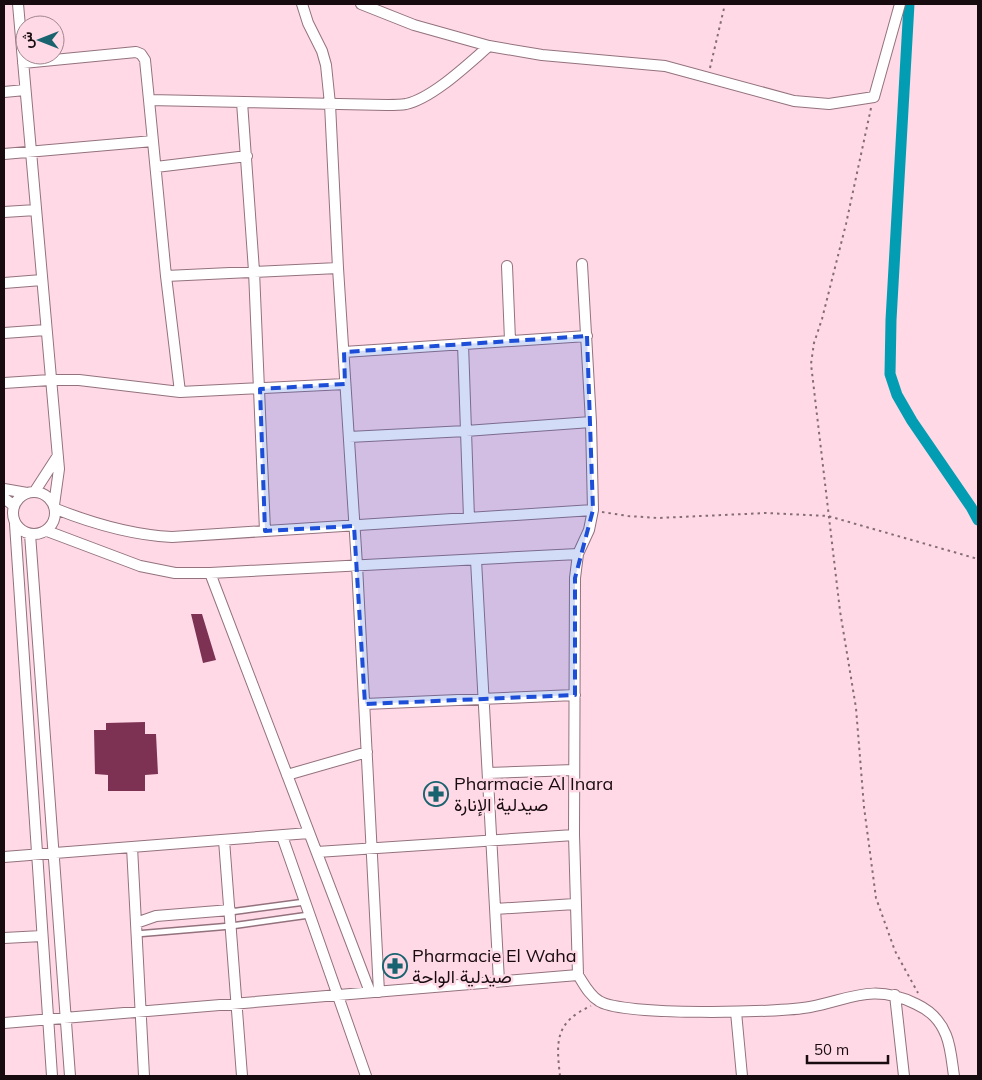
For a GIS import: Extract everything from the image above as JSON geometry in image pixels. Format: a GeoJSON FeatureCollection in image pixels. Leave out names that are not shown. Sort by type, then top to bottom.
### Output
{"type":"FeatureCollection","features":[{"type":"Feature","properties":{"kind":"street"},"geometry":{"type":"LineString","coordinates":[[302,4],[326,65],[330,104],[345,384],[358,566],[372,848],[375,992]]}},
{"type":"Feature","properties":{"kind":"street"},"geometry":{"type":"LineString","coordinates":[[361,4],[414,25],[489,46],[542,55],[664,66],[794,101],[829,104],[874,97],[900,4]]}},
{"type":"Feature","properties":{"kind":"street"},"geometry":{"type":"LineString","coordinates":[[149,100],[387,106],[408,104],[428,94],[448,80],[489,46]]}},
{"type":"Feature","properties":{"kind":"street"},"geometry":{"type":"LineString","coordinates":[[65,59],[136,52],[141,54],[145,60],[166,276],[180,392]]}},
{"type":"Feature","properties":{"kind":"street"},"geometry":{"type":"LineString","coordinates":[[15,524],[24,532],[30,534],[36,535],[47,531],[54,521],[58,474],[23,65]]}},
{"type":"Feature","properties":{"kind":"street"},"geometry":{"type":"LineString","coordinates":[[4,92],[25,90]]}},
{"type":"Feature","properties":{"kind":"street"},"geometry":{"type":"LineString","coordinates":[[242,102],[254,271],[266,532]]}},
{"type":"Feature","properties":{"kind":"street"},"geometry":{"type":"LineString","coordinates":[[4,154],[153,141]]}},
{"type":"Feature","properties":{"kind":"street"},"geometry":{"type":"LineString","coordinates":[[156,167],[246,156]]}},
{"type":"Feature","properties":{"kind":"street"},"geometry":{"type":"LineString","coordinates":[[4,212],[36,210]]}},
{"type":"Feature","properties":{"kind":"street"},"geometry":{"type":"LineString","coordinates":[[582,264],[591,422],[592,510],[589,530],[578,554],[574,578],[574,834],[578,975],[591,994],[600,1002],[614,1007],[649,1010],[775,1011],[810,1008],[865,994],[895,995],[928,1010],[942,1025],[948,1038],[954,1076]]}},
{"type":"Feature","properties":{"kind":"street"},"geometry":{"type":"LineString","coordinates":[[507,266],[510,340]]}},
{"type":"Feature","properties":{"kind":"street"},"geometry":{"type":"LineString","coordinates":[[166,276],[338,268]]}},
{"type":"Feature","properties":{"kind":"street"},"geometry":{"type":"LineString","coordinates":[[4,283],[42,280]]}},
{"type":"Feature","properties":{"kind":"street"},"geometry":{"type":"LineString","coordinates":[[4,333],[46,330]]}},
{"type":"Feature","properties":{"kind":"street"},"geometry":{"type":"LineString","coordinates":[[344,352],[587,336]]}},
{"type":"Feature","properties":{"kind":"street"},"geometry":{"type":"LineString","coordinates":[[463,344],[469,518]]}},
{"type":"Feature","properties":{"kind":"street"},"geometry":{"type":"LineString","coordinates":[[4,383],[50,380],[97,381],[180,392],[345,384]]}},
{"type":"Feature","properties":{"kind":"street"},"geometry":{"type":"LineString","coordinates":[[349,437],[466,432],[591,422]]}},
{"type":"Feature","properties":{"kind":"street"},"geometry":{"type":"LineString","coordinates":[[52,1076],[13,516],[14,506],[22,496],[31,492],[57,457]]}},
{"type":"Feature","properties":{"kind":"street"},"geometry":{"type":"LineString","coordinates":[[4,489],[45,494],[55,507],[103,526],[159,536],[266,532],[592,510]]}},
{"type":"Feature","properties":{"kind":"street"},"geometry":{"type":"LineString","coordinates":[[4,498],[14,506]]}},
{"type":"Feature","properties":{"kind":"street"},"geometry":{"type":"LineString","coordinates":[[47,531],[153,570],[175,573],[210,573],[578,554]]}},
{"type":"Feature","properties":{"kind":"street"},"geometry":{"type":"LineString","coordinates":[[30,534],[70,1076]]}},
{"type":"Feature","properties":{"kind":"street"},"geometry":{"type":"LineString","coordinates":[[476,560],[499,982]]}},
{"type":"Feature","properties":{"kind":"street"},"geometry":{"type":"LineString","coordinates":[[210,573],[309,833],[375,992]]}},
{"type":"Feature","properties":{"kind":"street"},"geometry":{"type":"LineString","coordinates":[[364,704],[575,695]]}},
{"type":"Feature","properties":{"kind":"street"},"geometry":{"type":"LineString","coordinates":[[287,775],[367,752]]}},
{"type":"Feature","properties":{"kind":"street"},"geometry":{"type":"LineString","coordinates":[[488,773],[574,770]]}},
{"type":"Feature","properties":{"kind":"street"},"geometry":{"type":"LineString","coordinates":[[4,857],[309,833]]}},
{"type":"Feature","properties":{"kind":"street"},"geometry":{"type":"LineString","coordinates":[[317,852],[574,834]]}},
{"type":"Feature","properties":{"kind":"street"},"geometry":{"type":"LineString","coordinates":[[282,836],[366,1076]]}},
{"type":"Feature","properties":{"kind":"street"},"geometry":{"type":"LineString","coordinates":[[224,840],[242,1076]]}},
{"type":"Feature","properties":{"kind":"street"},"geometry":{"type":"LineString","coordinates":[[132,847],[144,1076]]}},
{"type":"Feature","properties":{"kind":"street"},"geometry":{"type":"LineString","coordinates":[[495,909],[575,904]]}},
{"type":"Feature","properties":{"kind":"street"},"geometry":{"type":"LineString","coordinates":[[136,924],[156,916],[230,911]]}},
{"type":"Feature","properties":{"kind":"street"},"geometry":{"type":"LineString","coordinates":[[4,938],[42,936]]}},
{"type":"Feature","properties":{"kind":"street"},"geometry":{"type":"LineString","coordinates":[[4,1023],[578,975]]}},
{"type":"Feature","properties":{"kind":"street"},"geometry":{"type":"LineString","coordinates":[[895,995],[904,1076]]}},
{"type":"Feature","properties":{"kind":"street"},"geometry":{"type":"LineString","coordinates":[[736,1012],[742,1076]]}},
{"type":"Feature","properties":{"kind":"lane"},"geometry":{"type":"LineString","coordinates":[[230,911],[305,902]]}},
{"type":"Feature","properties":{"kind":"lane"},"geometry":{"type":"LineString","coordinates":[[136,934],[231,926],[310,914]]}},
{"type":"Feature","properties":{"kind":"path"},"geometry":{"type":"LineString","coordinates":[[708,78],[726,4]]}},
{"type":"Feature","properties":{"kind":"path"},"geometry":{"type":"LineString","coordinates":[[874,97],[846,224],[814,343],[811,364],[840,611],[856,708],[864,807],[876,898],[895,951],[928,1010]]}},
{"type":"Feature","properties":{"kind":"path"},"geometry":{"type":"LineString","coordinates":[[592,510],[628,516],[658,518],[766,513],[828,516],[978,559]]}},
{"type":"Feature","properties":{"kind":"path"},"geometry":{"type":"LineString","coordinates":[[560,1076],[559,1043],[562,1030],[568,1020],[577,1012],[600,1002]]}},
{"type":"Feature","properties":{"kind":"highlighted area"},"geometry":{"type":"Polygon","coordinates":[[[587,336],[593,510],[575,578],[575,695],[365,704],[354,526],[265,531],[260,389],[345,384],[344,352],[587,336]]]}},
{"type":"Feature","properties":{"kind":"building"},"geometry":{"type":"Polygon","coordinates":[[[191,614],[202,614],[216,660],[203,663],[191,614]]]}},
{"type":"Feature","properties":{"kind":"building"},"geometry":{"type":"Polygon","coordinates":[[[145,722],[145,734],[156,734],[158,774],[145,775],[145,791],[108,791],[108,775],[95,774],[94,730],[106,730],[106,723],[145,722]]]}},
{"type":"Feature","properties":{"kind":"waterway"},"geometry":{"type":"LineString","coordinates":[[909,4],[891,320],[890,374],[897,395],[912,421],[978,520]]}},
{"type":"Feature","properties":{"kind":"place","name":"Pharmacie Al Inara صيدلية الإنارة"},"geometry":{"type":"Point","coordinates":[436,794]}},
{"type":"Feature","properties":{"kind":"place","name":"Pharmacie El Waha صيدلية الواحة"},"geometry":{"type":"Point","coordinates":[395,966]}}]}
